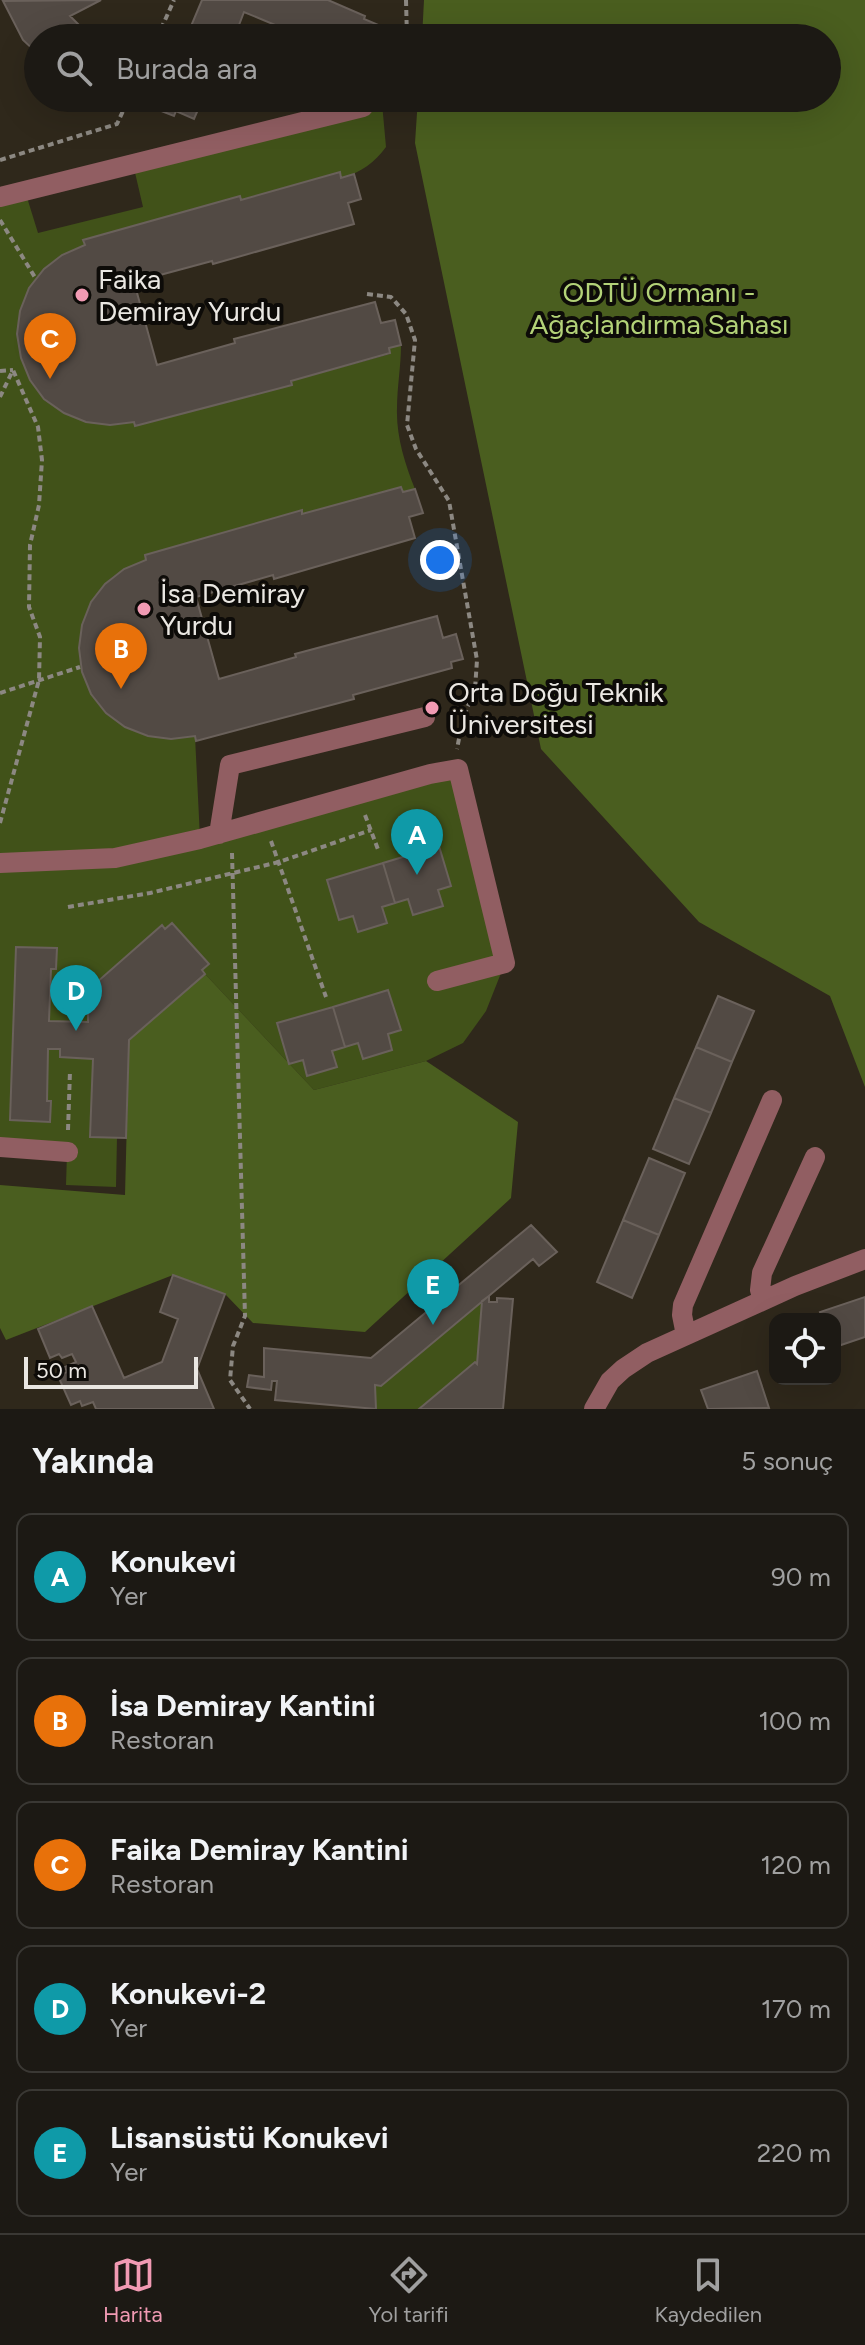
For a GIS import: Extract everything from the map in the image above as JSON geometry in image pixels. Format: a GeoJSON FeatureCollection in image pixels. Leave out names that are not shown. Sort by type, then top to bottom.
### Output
{"type":"FeatureCollection","features":[{"type":"Feature","properties":{"kind":"street"},"geometry":{"type":"LineString","coordinates":[[0,197],[343,112]]}},
{"type":"Feature","properties":{"kind":"street"},"geometry":{"type":"LineString","coordinates":[[225,832],[230,765],[425,717]]}},
{"type":"Feature","properties":{"kind":"street"},"geometry":{"type":"LineString","coordinates":[[0,863],[115,858],[225,832],[430,774],[458,769],[505,963],[437,981]]}},
{"type":"Feature","properties":{"kind":"street"},"geometry":{"type":"LineString","coordinates":[[686,1335],[683,1305],[772,1100]]}},
{"type":"Feature","properties":{"kind":"street"},"geometry":{"type":"LineString","coordinates":[[0,1147],[68,1152]]}},
{"type":"Feature","properties":{"kind":"street"},"geometry":{"type":"LineString","coordinates":[[763,1300],[760,1290],[762,1273],[815,1157]]}},
{"type":"Feature","properties":{"kind":"street"},"geometry":{"type":"LineString","coordinates":[[594,1409],[610,1381],[647,1353],[763,1300],[865,1259]]}},
{"type":"Feature","properties":{"kind":"path"},"geometry":{"type":"LineString","coordinates":[[163,24],[174,0]]}},
{"type":"Feature","properties":{"kind":"path"},"geometry":{"type":"LineString","coordinates":[[406,0],[407,24]]}},
{"type":"Feature","properties":{"kind":"path"},"geometry":{"type":"LineString","coordinates":[[0,160],[117,124],[123,112]]}},
{"type":"Feature","properties":{"kind":"path"},"geometry":{"type":"LineString","coordinates":[[0,220],[36,279]]}},
{"type":"Feature","properties":{"kind":"path"},"geometry":{"type":"LineString","coordinates":[[367,294],[391,297],[406,314],[415,340],[407,425],[416,449],[449,501],[459,546],[462,582],[477,660],[475,689],[463,718],[457,748],[458,769]]}},
{"type":"Feature","properties":{"kind":"path"},"geometry":{"type":"LineString","coordinates":[[0,371],[13,370]]}},
{"type":"Feature","properties":{"kind":"path"},"geometry":{"type":"LineString","coordinates":[[0,397],[13,370]]}},
{"type":"Feature","properties":{"kind":"path"},"geometry":{"type":"LineString","coordinates":[[0,823],[39,680],[40,637],[29,607],[30,545],[39,505],[42,460],[38,427],[13,370]]}},
{"type":"Feature","properties":{"kind":"path"},"geometry":{"type":"LineString","coordinates":[[0,693],[80,667]]}},
{"type":"Feature","properties":{"kind":"path"},"geometry":{"type":"LineString","coordinates":[[357,795],[379,852]]}},
{"type":"Feature","properties":{"kind":"path"},"geometry":{"type":"LineString","coordinates":[[264,821],[326,997]]}},
{"type":"Feature","properties":{"kind":"path"},"geometry":{"type":"LineString","coordinates":[[68,907],[150,893],[279,862],[371,830]]}},
{"type":"Feature","properties":{"kind":"path"},"geometry":{"type":"LineString","coordinates":[[225,832],[233,872],[245,1316],[233,1346],[230,1380],[250,1409]]}},
{"type":"Feature","properties":{"kind":"path"},"geometry":{"type":"LineString","coordinates":[[68,1152],[70,1071]]}},
{"type":"Feature","properties":{"kind":"shaded area","name":"Orta Doğu Teknik Üniversitesi"},"geometry":{"type":"Polygon","coordinates":[[[0,0],[865,0],[865,1409],[0,1409],[0,0]]]}},
{"type":"Feature","properties":{"kind":"green space","name":"ODTÜ Ormanı - Ağaçlandırma Sahası"},"geometry":{"type":"Polygon","coordinates":[[[424,0],[865,0],[865,1087],[830,996],[699,922],[541,749],[415,143],[417,112],[841,112],[841,24],[423,24],[424,0]]]}},
{"type":"Feature","properties":{"kind":"green space"},"geometry":{"type":"Polygon","coordinates":[[[345,112],[383,112],[386,147],[372,162],[355,173],[341,178],[339,172],[241,200],[239,196],[83,241],[85,245],[57,259],[42,271],[29,291],[22,313],[20,335],[23,358],[31,378],[44,397],[62,411],[90,423],[134,422],[135,426],[292,385],[291,381],[390,354],[389,348],[401,345],[398,429],[415,489],[403,492],[401,487],[302,514],[301,510],[145,555],[146,560],[108,580],[90,605],[82,627],[80,650],[83,672],[92,693],[106,711],[124,725],[146,735],[158,738],[195,736],[200,838],[458,769],[505,963],[486,1011],[463,1043],[426,1061],[314,1090],[205,974],[119,1036],[116,1187],[66,1185],[67,1153],[0,1147],[0,197],[25,191],[38,233],[143,207],[133,164],[345,112]]]}},
{"type":"Feature","properties":{"kind":"green space"},"geometry":{"type":"Polygon","coordinates":[[[205,974],[314,1090],[426,1061],[518,1122],[511,1198],[365,1332],[253,1323],[225,1294],[173,1275],[6,1340],[0,1328],[0,1185],[125,1195],[129,1040],[205,974]]]}},
{"type":"Feature","properties":{"kind":"green space"},"geometry":{"type":"Polygon","coordinates":[[[482,1301],[477,1364],[475,1362],[419,1409],[376,1409],[375,1385],[381,1386],[482,1301]]]}},
{"type":"Feature","properties":{"kind":"building"},"geometry":{"type":"Polygon","coordinates":[[[101,0],[70,16],[78,24],[24,24],[24,41],[3,1],[101,0]]]}},
{"type":"Feature","properties":{"kind":"building"},"geometry":{"type":"Polygon","coordinates":[[[202,0],[328,0],[376,24],[273,24],[244,12],[239,24],[192,24],[202,0]]]}},
{"type":"Feature","properties":{"kind":"building"},"geometry":{"type":"Polygon","coordinates":[[[178,112],[197,112],[194,119],[178,112]]]}},
{"type":"Feature","properties":{"kind":"building","name":"Faika Demiray Yurdu"},"geometry":{"type":"Polygon","coordinates":[[[340,172],[341,178],[354,174],[361,199],[348,203],[354,224],[213,264],[212,261],[134,282],[157,365],[235,343],[234,339],[375,302],[381,323],[395,320],[401,345],[389,348],[390,353],[291,381],[292,385],[135,426],[134,422],[110,425],[86,422],[64,413],[44,399],[30,380],[21,358],[17,334],[20,311],[29,288],[44,269],[62,255],[85,245],[83,240],[340,172]]]}},
{"type":"Feature","properties":{"kind":"building","name":"İsa Demiray Yurdu"},"geometry":{"type":"Polygon","coordinates":[[[401,487],[403,492],[415,489],[423,513],[409,517],[415,538],[274,579],[273,575],[196,597],[219,679],[296,657],[295,654],[437,616],[443,638],[456,634],[463,659],[451,662],[452,668],[353,695],[354,699],[196,741],[195,736],[171,739],[148,736],[125,727],[106,713],[91,694],[82,672],[79,648],[82,625],[91,602],[105,584],[124,569],[146,560],[145,555],[302,510],[302,514],[401,487]]]}},
{"type":"Feature","properties":{"kind":"building"},"geometry":{"type":"Polygon","coordinates":[[[439,846],[451,886],[438,890],[443,906],[413,915],[408,899],[395,903],[383,863],[439,846]]]}},
{"type":"Feature","properties":{"kind":"building"},"geometry":{"type":"Polygon","coordinates":[[[383,863],[395,903],[382,907],[387,923],[358,932],[353,916],[339,920],[327,880],[383,863]]]}},
{"type":"Feature","properties":{"kind":"building"},"geometry":{"type":"Polygon","coordinates":[[[172,923],[209,964],[202,970],[205,974],[129,1040],[126,1138],[90,1137],[93,1059],[60,1057],[60,1049],[48,1049],[47,1101],[51,1101],[50,1122],[10,1120],[16,947],[57,948],[56,969],[51,969],[49,1021],[88,1022],[88,1007],[80,997],[162,925],[165,929],[172,923]]]}},
{"type":"Feature","properties":{"kind":"building"},"geometry":{"type":"Polygon","coordinates":[[[388,990],[401,1030],[388,1034],[392,1050],[363,1059],[358,1043],[345,1047],[333,1007],[388,990]]]}},
{"type":"Feature","properties":{"kind":"building"},"geometry":{"type":"Polygon","coordinates":[[[718,996],[754,1011],[732,1062],[696,1047],[718,996]]]}},
{"type":"Feature","properties":{"kind":"building"},"geometry":{"type":"Polygon","coordinates":[[[333,1007],[345,1047],[332,1051],[337,1067],[307,1076],[303,1060],[289,1064],[277,1023],[333,1007]]]}},
{"type":"Feature","properties":{"kind":"building"},"geometry":{"type":"Polygon","coordinates":[[[696,1047],[732,1062],[711,1113],[674,1098],[696,1047]]]}},
{"type":"Feature","properties":{"kind":"building"},"geometry":{"type":"Polygon","coordinates":[[[674,1098],[711,1113],[689,1164],[653,1149],[674,1098]]]}},
{"type":"Feature","properties":{"kind":"building"},"geometry":{"type":"Polygon","coordinates":[[[649,1158],[685,1173],[659,1235],[623,1220],[649,1158]]]}},
{"type":"Feature","properties":{"kind":"building"},"geometry":{"type":"Polygon","coordinates":[[[623,1220],[659,1235],[632,1298],[597,1282],[623,1220]]]}},
{"type":"Feature","properties":{"kind":"building"},"geometry":{"type":"Polygon","coordinates":[[[531,1225],[557,1252],[539,1266],[533,1259],[381,1386],[375,1385],[376,1409],[275,1400],[277,1381],[272,1381],[271,1390],[247,1387],[249,1375],[264,1377],[264,1348],[371,1358],[531,1225]]]}},
{"type":"Feature","properties":{"kind":"building"},"geometry":{"type":"Polygon","coordinates":[[[173,1275],[225,1294],[197,1369],[214,1409],[96,1409],[93,1402],[82,1406],[80,1401],[71,1405],[58,1376],[67,1372],[65,1367],[76,1362],[72,1354],[50,1358],[38,1329],[92,1306],[124,1378],[162,1362],[178,1319],[160,1312],[173,1275]]]}},
{"type":"Feature","properties":{"kind":"building"},"geometry":{"type":"Polygon","coordinates":[[[489,1296],[489,1302],[497,1302],[497,1298],[513,1299],[503,1409],[419,1409],[475,1362],[477,1364],[482,1301],[489,1296]]]}},
{"type":"Feature","properties":{"kind":"building"},"geometry":{"type":"Polygon","coordinates":[[[865,1297],[865,1337],[841,1345],[841,1313],[820,1312],[865,1297]]]}},
{"type":"Feature","properties":{"kind":"building"},"geometry":{"type":"Polygon","coordinates":[[[757,1371],[769,1408],[708,1409],[701,1390],[757,1371]]]}},
{"type":"Feature","properties":{"kind":"place","name":"Faika Demiray Yurdu"},"geometry":{"type":"Point","coordinates":[82,295]}},
{"type":"Feature","properties":{"kind":"place","name":"Faika Demiray Kantini"},"geometry":{"type":"Point","coordinates":[50,379]}},
{"type":"Feature","properties":{"kind":"place","name":"İsa Demiray Yurdu"},"geometry":{"type":"Point","coordinates":[144,609]}},
{"type":"Feature","properties":{"kind":"place","name":"İsa Demiray Kantini"},"geometry":{"type":"Point","coordinates":[121,689]}},
{"type":"Feature","properties":{"kind":"place","name":"Orta Doğu Teknik Üniversitesi"},"geometry":{"type":"Point","coordinates":[432,708]}},
{"type":"Feature","properties":{"kind":"place","name":"Konukevi"},"geometry":{"type":"Point","coordinates":[417,875]}},
{"type":"Feature","properties":{"kind":"place","name":"Konukevi-2"},"geometry":{"type":"Point","coordinates":[76,1031]}},
{"type":"Feature","properties":{"kind":"place","name":"Lisansüstü Konukevi"},"geometry":{"type":"Point","coordinates":[433,1325]}}]}
